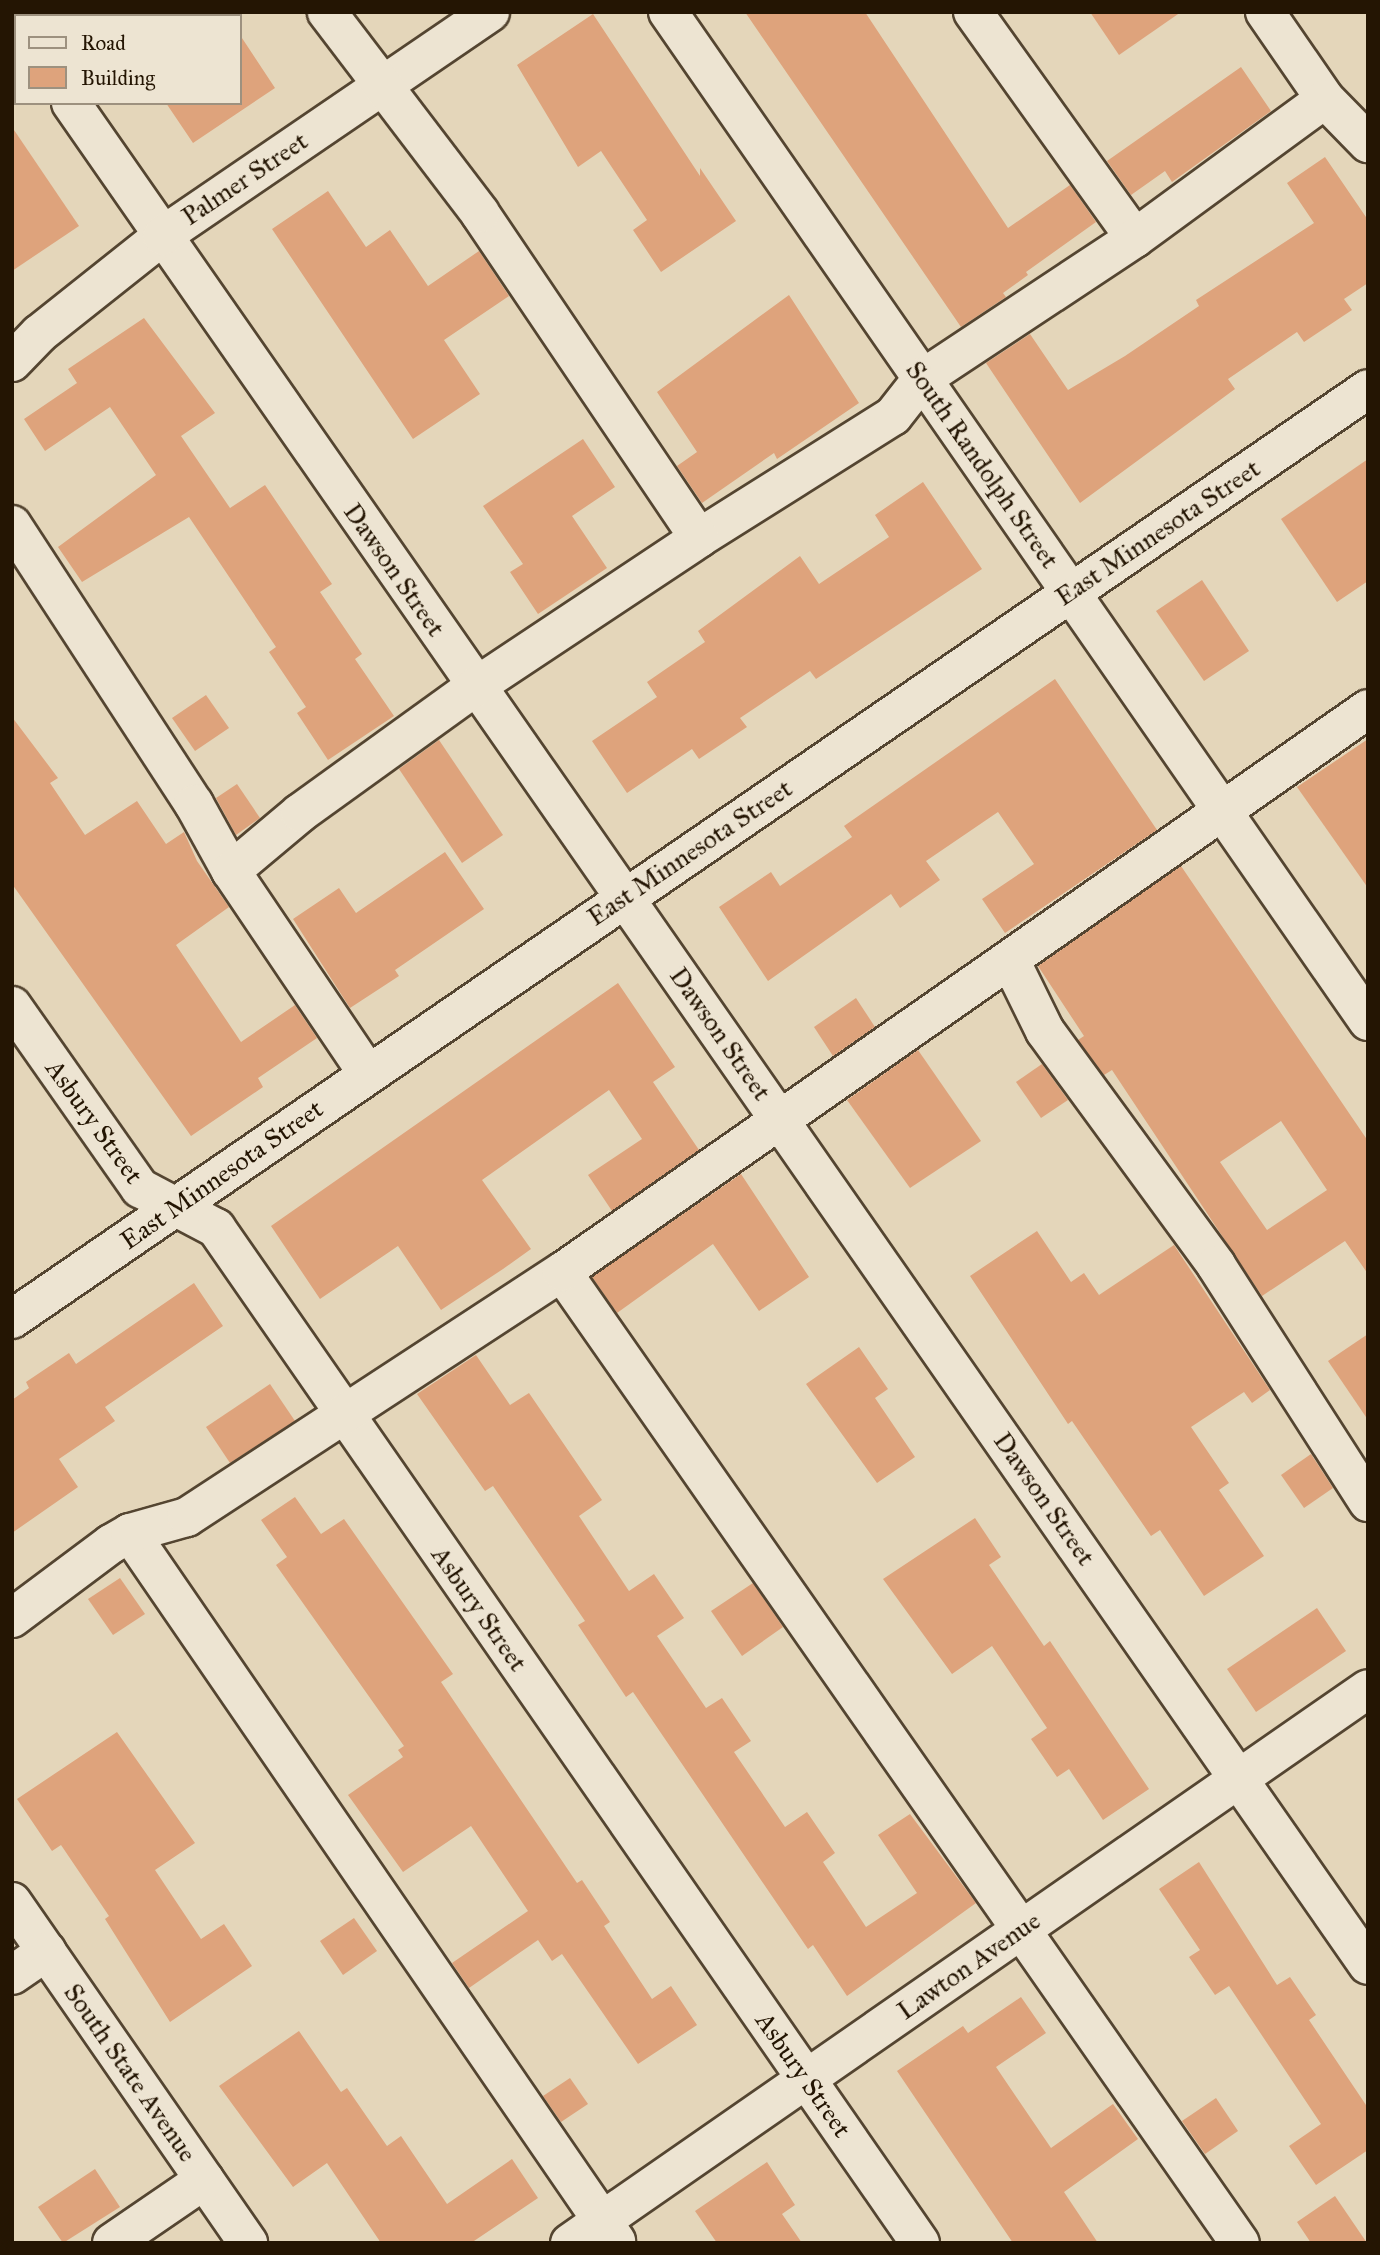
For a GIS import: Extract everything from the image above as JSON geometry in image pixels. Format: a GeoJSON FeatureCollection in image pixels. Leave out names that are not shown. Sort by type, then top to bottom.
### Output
{"type":"FeatureCollection","features":[{"type":"Feature","properties":{"kind":"street"},"geometry":{"type":"LineString","coordinates":[[327,12],[480,213],[699,538]]}},
{"type":"Feature","properties":{"kind":"street","name":"Palmer Street"},"geometry":{"type":"LineString","coordinates":[[12,362],[39,334],[162,236],[490,12]]}},
{"type":"Feature","properties":{"kind":"street","name":"South Randolph Street"},"geometry":{"type":"LineString","coordinates":[[668,12],[1368,1021]]}},
{"type":"Feature","properties":{"kind":"street"},"geometry":{"type":"LineString","coordinates":[[973,12],[1135,238]]}},
{"type":"Feature","properties":{"kind":"street"},"geometry":{"type":"LineString","coordinates":[[1265,12],[1325,99],[1368,143]]}},
{"type":"Feature","properties":{"kind":"street"},"geometry":{"type":"LineString","coordinates":[[231,871],[300,813],[475,687],[699,538],[893,416],[922,379],[1135,238],[1325,99]]}},
{"type":"Feature","properties":{"kind":"street","name":"Dawson Street"},"geometry":{"type":"LineString","coordinates":[[72,105],[475,687],[780,1119],[1368,1965]]}},
{"type":"Feature","properties":{"kind":"street","name":"East Minnesota Street"},"geometry":{"type":"LineString","coordinates":[[12,1319],[1368,389]]}},
{"type":"Feature","properties":{"kind":"street"},"geometry":{"type":"LineString","coordinates":[[12,525],[194,804],[231,871],[368,1074]]}},
{"type":"Feature","properties":{"kind":"street"},"geometry":{"type":"LineString","coordinates":[[12,1618],[130,1533],[187,1517],[562,1272],[1368,709]]}},
{"type":"Feature","properties":{"kind":"street"},"geometry":{"type":"LineString","coordinates":[[1010,960],[1045,1031],[1216,1265],[1368,1502]]}},
{"type":"Feature","properties":{"kind":"street","name":"Asbury Street"},"geometry":{"type":"LineString","coordinates":[[12,1006],[140,1188],[216,1228],[920,2243]]}},
{"type":"Feature","properties":{"kind":"street"},"geometry":{"type":"LineString","coordinates":[[562,1272],[1240,2243]]}},
{"type":"Feature","properties":{"kind":"street"},"geometry":{"type":"LineString","coordinates":[[130,1533],[609,2232]]}},
{"type":"Feature","properties":{"kind":"street","name":"Lawton Avenue"},"geometry":{"type":"LineString","coordinates":[[570,2243],[609,2232],[806,2079],[1368,1689]]}},
{"type":"Feature","properties":{"kind":"street","name":"South State Avenue"},"geometry":{"type":"LineString","coordinates":[[12,1902],[248,2243]]}},
{"type":"Feature","properties":{"kind":"street"},"geometry":{"type":"LineString","coordinates":[[12,1975],[47,1951]]}},
{"type":"Feature","properties":{"kind":"street"},"geometry":{"type":"LineString","coordinates":[[112,2243],[204,2180]]}},
{"type":"Feature","properties":{"kind":"building"},"geometry":{"type":"Polygon","coordinates":[[[745,12],[865,12],[1008,228],[1070,185],[1096,222],[1026,272],[1028,275],[1003,293],[1006,297],[961,327],[745,12]]]}},
{"type":"Feature","properties":{"kind":"building"},"geometry":{"type":"Polygon","coordinates":[[[1090,12],[1181,12],[1119,55],[1090,12]]]}},
{"type":"Feature","properties":{"kind":"building"},"geometry":{"type":"Polygon","coordinates":[[[593,14],[700,176],[700,168],[736,221],[661,272],[633,230],[647,220],[601,151],[578,167],[517,65],[593,14]]]}},
{"type":"Feature","properties":{"kind":"building"},"geometry":{"type":"Polygon","coordinates":[[[242,38],[275,88],[193,143],[167,105],[242,105],[242,38]]]}},
{"type":"Feature","properties":{"kind":"building"},"geometry":{"type":"Polygon","coordinates":[[[1241,67],[1271,111],[1172,182],[1165,171],[1131,195],[1107,161],[1241,67]]]}},
{"type":"Feature","properties":{"kind":"building"},"geometry":{"type":"Polygon","coordinates":[[[12,127],[79,226],[12,271],[12,127]]]}},
{"type":"Feature","properties":{"kind":"building"},"geometry":{"type":"Polygon","coordinates":[[[1325,157],[1368,220],[1368,283],[1344,299],[1352,310],[1304,342],[1297,332],[1228,379],[1235,389],[1080,503],[986,363],[1030,334],[1068,390],[1125,356],[1199,306],[1196,300],[1314,223],[1287,183],[1325,157]]]}},
{"type":"Feature","properties":{"kind":"building"},"geometry":{"type":"Polygon","coordinates":[[[328,191],[366,247],[390,230],[428,286],[479,251],[509,296],[444,340],[480,394],[413,439],[272,229],[328,191]]]}},
{"type":"Feature","properties":{"kind":"building"},"geometry":{"type":"Polygon","coordinates":[[[789,295],[859,403],[777,459],[774,453],[702,503],[677,466],[697,452],[657,392],[789,295]]]}},
{"type":"Feature","properties":{"kind":"building"},"geometry":{"type":"Polygon","coordinates":[[[144,318],[215,413],[181,436],[230,508],[265,485],[332,584],[320,592],[362,654],[355,659],[394,716],[328,760],[297,713],[306,707],[269,652],[276,647],[189,517],[82,582],[58,547],[156,475],[110,407],[45,451],[24,419],[77,383],[68,369],[144,318]]]}},
{"type":"Feature","properties":{"kind":"building"},"geometry":{"type":"Polygon","coordinates":[[[583,439],[615,487],[572,516],[607,568],[538,614],[510,572],[523,564],[483,506],[583,439]]]}},
{"type":"Feature","properties":{"kind":"building"},"geometry":{"type":"Polygon","coordinates":[[[1368,459],[1368,581],[1337,602],[1281,519],[1368,459]]]}},
{"type":"Feature","properties":{"kind":"building"},"geometry":{"type":"Polygon","coordinates":[[[923,482],[982,569],[816,679],[810,671],[740,718],[747,727],[699,759],[692,749],[627,793],[592,741],[657,697],[647,682],[705,642],[698,631],[800,556],[819,584],[889,537],[875,515],[923,482]]]}},
{"type":"Feature","properties":{"kind":"building"},"geometry":{"type":"Polygon","coordinates":[[[1202,580],[1249,651],[1204,681],[1156,611],[1202,580]]]}},
{"type":"Feature","properties":{"kind":"building"},"geometry":{"type":"Polygon","coordinates":[[[1055,679],[1157,830],[1005,933],[982,899],[1034,864],[998,812],[926,861],[940,880],[900,908],[891,894],[768,981],[719,907],[771,872],[780,886],[852,837],[844,826],[1055,679]]]}},
{"type":"Feature","properties":{"kind":"building"},"geometry":{"type":"Polygon","coordinates":[[[206,695],[229,728],[195,751],[172,718],[206,695]]]}},
{"type":"Feature","properties":{"kind":"building"},"geometry":{"type":"Polygon","coordinates":[[[12,717],[58,778],[50,783],[85,835],[137,801],[166,844],[184,832],[197,861],[229,907],[176,945],[241,1042],[295,1005],[317,1038],[258,1078],[263,1087],[191,1136],[12,884],[12,717]]]}},
{"type":"Feature","properties":{"kind":"building"},"geometry":{"type":"Polygon","coordinates":[[[1368,739],[1368,888],[1297,787],[1368,739]]]}},
{"type":"Feature","properties":{"kind":"building"},"geometry":{"type":"Polygon","coordinates":[[[439,740],[503,835],[462,863],[399,769],[439,740]]]}},
{"type":"Feature","properties":{"kind":"building"},"geometry":{"type":"Polygon","coordinates":[[[237,784],[260,818],[236,835],[216,798],[237,784]]]}},
{"type":"Feature","properties":{"kind":"building"},"geometry":{"type":"Polygon","coordinates":[[[445,852],[484,909],[395,970],[399,976],[350,1008],[293,919],[339,888],[356,913],[445,852]]]}},
{"type":"Feature","properties":{"kind":"building"},"geometry":{"type":"Polygon","coordinates":[[[1181,866],[1368,1141],[1368,1274],[1345,1241],[1262,1296],[1112,1070],[1104,1075],[1078,1040],[1084,1036],[1038,966],[1181,866]],[[1281,1121],[1220,1162],[1267,1230],[1327,1190],[1281,1121]]]}},
{"type":"Feature","properties":{"kind":"building"},"geometry":{"type":"Polygon","coordinates":[[[618,983],[675,1067],[653,1082],[699,1150],[612,1211],[588,1175],[642,1139],[609,1090],[482,1180],[531,1249],[441,1310],[398,1246],[320,1299],[271,1226],[618,983]]]}},
{"type":"Feature","properties":{"kind":"building"},"geometry":{"type":"Polygon","coordinates":[[[856,998],[875,1027],[833,1056],[814,1027],[856,998]]]}},
{"type":"Feature","properties":{"kind":"building"},"geometry":{"type":"Polygon","coordinates":[[[918,1050],[981,1141],[910,1188],[847,1100],[918,1050]]]}},
{"type":"Feature","properties":{"kind":"building"},"geometry":{"type":"Polygon","coordinates":[[[1042,1064],[1068,1100],[1041,1118],[1016,1082],[1042,1064]]]}},
{"type":"Feature","properties":{"kind":"building"},"geometry":{"type":"Polygon","coordinates":[[[741,1174],[809,1277],[759,1311],[713,1244],[617,1313],[592,1277],[741,1174]]]}},
{"type":"Feature","properties":{"kind":"building"},"geometry":{"type":"Polygon","coordinates":[[[1037,1231],[1071,1282],[1084,1273],[1099,1295],[1174,1245],[1270,1390],[1252,1403],[1244,1392],[1191,1427],[1229,1483],[1219,1490],[1264,1556],[1204,1596],[1160,1530],[1151,1536],[1072,1421],[1068,1424],[970,1276],[1037,1231]]]}},
{"type":"Feature","properties":{"kind":"building"},"geometry":{"type":"Polygon","coordinates":[[[194,1283],[223,1326],[105,1407],[115,1421],[59,1459],[78,1487],[12,1533],[12,1400],[29,1388],[26,1382],[69,1353],[76,1364],[194,1283]]]}},
{"type":"Feature","properties":{"kind":"building"},"geometry":{"type":"Polygon","coordinates":[[[1368,1334],[1368,1420],[1328,1361],[1368,1334]]]}},
{"type":"Feature","properties":{"kind":"building"},"geometry":{"type":"Polygon","coordinates":[[[859,1347],[888,1389],[875,1398],[915,1457],[877,1483],[806,1384],[859,1347]]]}},
{"type":"Feature","properties":{"kind":"building"},"geometry":{"type":"Polygon","coordinates":[[[476,1355],[510,1405],[529,1393],[602,1500],[579,1516],[629,1591],[654,1574],[684,1618],[657,1636],[706,1708],[722,1698],[751,1741],[734,1752],[785,1827],[807,1812],[835,1853],[823,1862],[866,1927],[917,1893],[878,1835],[910,1814],[976,1903],[847,1996],[813,1945],[808,1949],[633,1692],[626,1697],[578,1625],[585,1621],[493,1486],[485,1491],[417,1394],[476,1355]]]}},
{"type":"Feature","properties":{"kind":"building"},"geometry":{"type":"Polygon","coordinates":[[[270,1384],[295,1421],[230,1463],[206,1427],[270,1384]]]}},
{"type":"Feature","properties":{"kind":"building"},"geometry":{"type":"Polygon","coordinates":[[[1311,1454],[1333,1488],[1304,1508],[1281,1475],[1311,1454]]]}},
{"type":"Feature","properties":{"kind":"building"},"geometry":{"type":"Polygon","coordinates":[[[295,1497],[321,1534],[344,1519],[453,1674],[441,1682],[577,1883],[582,1880],[610,1922],[604,1926],[652,1999],[671,1986],[697,2025],[638,2064],[562,1954],[552,1961],[538,1940],[469,1988],[452,1963],[528,1911],[471,1826],[403,1872],[348,1795],[403,1757],[398,1750],[404,1746],[276,1565],[287,1557],[261,1520],[295,1497]]]}},
{"type":"Feature","properties":{"kind":"building"},"geometry":{"type":"Polygon","coordinates":[[[975,1518],[1001,1557],[989,1565],[1044,1646],[1050,1641],[1149,1789],[1103,1820],[1069,1769],[1057,1777],[1031,1739],[1047,1728],[992,1646],[952,1674],[883,1579],[975,1518]]]}},
{"type":"Feature","properties":{"kind":"building"},"geometry":{"type":"Polygon","coordinates":[[[120,1578],[145,1614],[113,1635],[88,1599],[120,1578]]]}},
{"type":"Feature","properties":{"kind":"building"},"geometry":{"type":"Polygon","coordinates":[[[753,1583],[783,1627],[742,1656],[711,1611],[753,1583]]]}},
{"type":"Feature","properties":{"kind":"building"},"geometry":{"type":"Polygon","coordinates":[[[1317,1608],[1346,1651],[1256,1712],[1227,1669],[1317,1608]]]}},
{"type":"Feature","properties":{"kind":"building"},"geometry":{"type":"Polygon","coordinates":[[[117,1732],[195,1843],[155,1870],[201,1939],[224,1924],[252,1966],[170,2022],[105,1919],[109,1916],[61,1845],[52,1851],[17,1799],[117,1732]]]}},
{"type":"Feature","properties":{"kind":"building"},"geometry":{"type":"Polygon","coordinates":[[[1199,1862],[1277,1985],[1290,1977],[1316,2015],[1309,2020],[1368,2108],[1368,2150],[1316,2185],[1289,2146],[1321,2124],[1229,1986],[1215,1995],[1189,1957],[1200,1950],[1159,1889],[1199,1862]]]}},
{"type":"Feature","properties":{"kind":"building"},"geometry":{"type":"Polygon","coordinates":[[[354,1918],[377,1951],[343,1975],[320,1941],[354,1918]]]}},
{"type":"Feature","properties":{"kind":"building"},"geometry":{"type":"Polygon","coordinates":[[[1021,1997],[1046,2033],[996,2067],[1051,2148],[1113,2104],[1138,2139],[1064,2192],[1098,2243],[1013,2243],[897,2071],[963,2026],[968,2033],[1021,1997]]]}},
{"type":"Feature","properties":{"kind":"building"},"geometry":{"type":"Polygon","coordinates":[[[299,2031],[341,2092],[347,2088],[387,2146],[401,2136],[447,2204],[512,2159],[538,2198],[471,2243],[381,2243],[327,2163],[293,2187],[219,2086],[299,2031]]]}},
{"type":"Feature","properties":{"kind":"building"},"geometry":{"type":"Polygon","coordinates":[[[570,2078],[588,2104],[561,2122],[543,2096],[570,2078]]]}},
{"type":"Feature","properties":{"kind":"building"},"geometry":{"type":"Polygon","coordinates":[[[1216,2098],[1238,2131],[1205,2154],[1182,2121],[1216,2098]]]}},
{"type":"Feature","properties":{"kind":"building"},"geometry":{"type":"Polygon","coordinates":[[[767,2162],[795,2205],[782,2214],[802,2243],[717,2243],[695,2211],[767,2162]]]}},
{"type":"Feature","properties":{"kind":"building"},"geometry":{"type":"Polygon","coordinates":[[[95,2169],[120,2207],[63,2243],[38,2207],[95,2169]]]}},
{"type":"Feature","properties":{"kind":"building"},"geometry":{"type":"Polygon","coordinates":[[[1335,2196],[1367,2243],[1311,2243],[1297,2222],[1335,2196]]]}}]}
